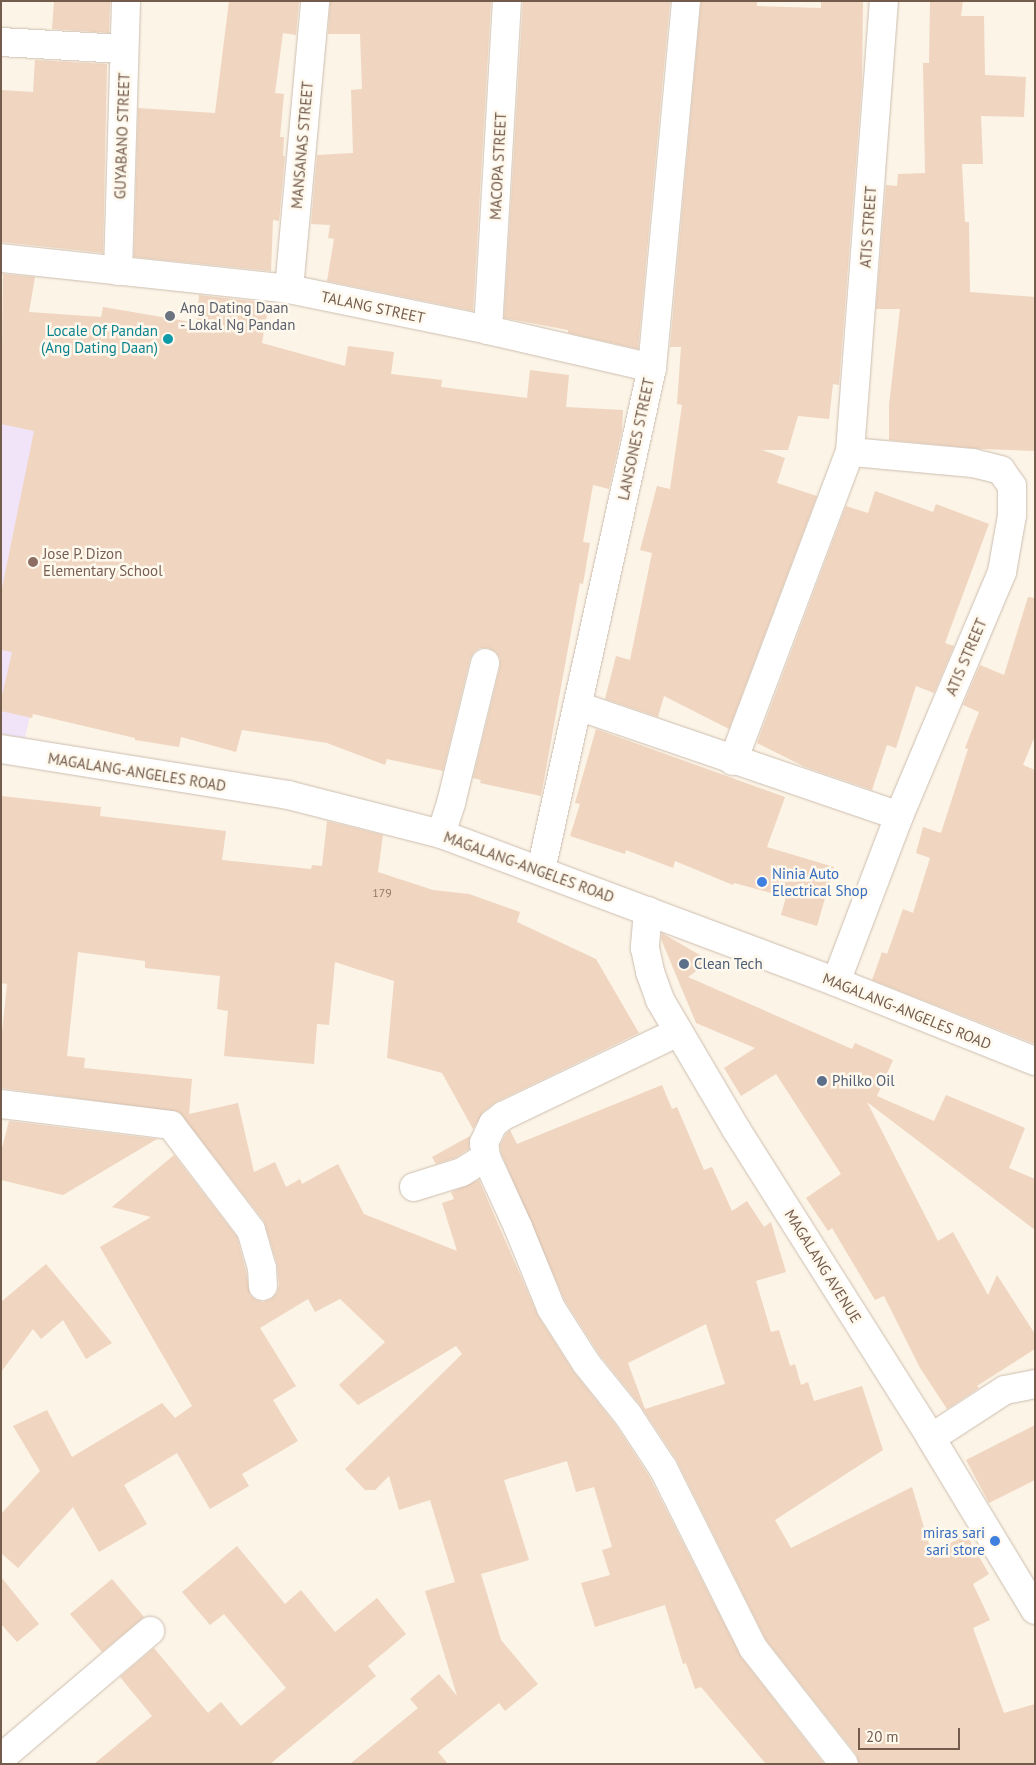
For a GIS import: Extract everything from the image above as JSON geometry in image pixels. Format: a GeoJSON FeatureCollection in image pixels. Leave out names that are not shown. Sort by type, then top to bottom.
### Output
{"type":"FeatureCollection","features":[{"type":"Feature","properties":{"kind":"street","name":"GUYABANO STREET"},"geometry":{"type":"LineString","coordinates":[[118,271],[126,1]]}},
{"type":"Feature","properties":{"kind":"street","name":"MANSANAS STREET"},"geometry":{"type":"LineString","coordinates":[[289,289],[315,1]]}},
{"type":"Feature","properties":{"kind":"street","name":"MACOPA STREET"},"geometry":{"type":"LineString","coordinates":[[488,330],[508,1]]}},
{"type":"Feature","properties":{"kind":"street","name":"LANSONES STREET"},"geometry":{"type":"LineString","coordinates":[[541,870],[652,368],[686,1]]}},
{"type":"Feature","properties":{"kind":"street","name":"ATIS STREET"},"geometry":{"type":"LineString","coordinates":[[733,761],[850,452],[884,1]]}},
{"type":"Feature","properties":{"kind":"street"},"geometry":{"type":"LineString","coordinates":[[1,42],[124,49]]}},
{"type":"Feature","properties":{"kind":"street","name":"TALANG STREET"},"geometry":{"type":"LineString","coordinates":[[1,258],[289,289],[488,330],[652,368]]}},
{"type":"Feature","properties":{"kind":"street","name":"ATIS STREET"},"geometry":{"type":"LineString","coordinates":[[836,982],[899,816],[1002,572],[1012,515],[1012,486],[1001,470],[972,463],[850,452]]}},
{"type":"Feature","properties":{"kind":"street"},"geometry":{"type":"LineString","coordinates":[[442,834],[485,663]]}},
{"type":"Feature","properties":{"kind":"street"},"geometry":{"type":"LineString","coordinates":[[578,706],[733,761],[899,816]]}},
{"type":"Feature","properties":{"kind":"street","name":"MAGALANG-ANGELES ROAD"},"geometry":{"type":"LineString","coordinates":[[1,750],[288,795],[442,834],[836,982],[1035,1062]]}},
{"type":"Feature","properties":{"kind":"street","name":"MAGALANG AVENUE"},"geometry":{"type":"LineString","coordinates":[[648,911],[645,948],[650,972],[660,1000],[1035,1610]]}},
{"type":"Feature","properties":{"kind":"street"},"geometry":{"type":"LineString","coordinates":[[678,1032],[503,1116],[493,1124],[484,1143],[486,1157],[518,1227],[551,1308],[586,1364],[628,1415],[663,1468],[753,1648],[844,1764]]}},
{"type":"Feature","properties":{"kind":"street"},"geometry":{"type":"LineString","coordinates":[[1,1104],[170,1125],[251,1230],[262,1268],[263,1286]]}},
{"type":"Feature","properties":{"kind":"street"},"geometry":{"type":"LineString","coordinates":[[414,1187],[462,1172],[486,1157]]}},
{"type":"Feature","properties":{"kind":"street"},"geometry":{"type":"LineString","coordinates":[[931,1438],[1004,1390],[1035,1384]]}},
{"type":"Feature","properties":{"kind":"street"},"geometry":{"type":"LineString","coordinates":[[1,1758],[150,1631]]}},
{"type":"Feature","properties":{"kind":"shaded area","name":"Jose P. Dizon Elementary School"},"geometry":{"type":"Polygon","coordinates":[[[1,369],[104,390],[25,738],[1,734],[1,369]]]}},
{"type":"Feature","properties":{"kind":"building"},"geometry":{"type":"Polygon","coordinates":[[[54,1],[110,1],[109,33],[52,29],[54,1]]]}},
{"type":"Feature","properties":{"kind":"building"},"geometry":{"type":"Polygon","coordinates":[[[229,1],[299,1],[296,35],[283,33],[275,93],[284,94],[280,137],[284,137],[283,156],[285,156],[279,221],[273,220],[271,271],[134,257],[138,108],[215,113],[229,1]]]}},
{"type":"Feature","properties":{"kind":"building"},"geometry":{"type":"Polygon","coordinates":[[[330,1],[491,1],[473,311],[327,281],[334,239],[328,238],[330,225],[311,224],[317,155],[353,153],[351,90],[362,89],[360,34],[328,34],[330,1]]]}},
{"type":"Feature","properties":{"kind":"building"},"geometry":{"type":"Polygon","coordinates":[[[523,1],[670,1],[638,349],[568,333],[568,330],[504,318],[523,1]]]}},
{"type":"Feature","properties":{"kind":"building"},"geometry":{"type":"Polygon","coordinates":[[[701,1],[757,1],[757,6],[821,8],[821,1],[863,1],[862,82],[839,385],[833,384],[829,419],[798,416],[788,450],[762,450],[785,458],[777,483],[817,496],[729,729],[664,696],[658,717],[605,699],[616,656],[630,660],[652,553],[640,550],[657,486],[670,489],[682,405],[677,404],[681,347],[670,347],[701,1]]]}},
{"type":"Feature","properties":{"kind":"building"},"geometry":{"type":"Polygon","coordinates":[[[930,1],[963,1],[961,16],[984,16],[985,75],[1026,77],[1024,117],[981,116],[983,164],[962,164],[965,222],[969,222],[970,292],[1035,297],[1035,451],[981,449],[889,440],[889,405],[900,309],[876,309],[886,185],[897,186],[898,174],[925,173],[923,63],[929,63],[930,1]]]}},
{"type":"Feature","properties":{"kind":"building"},"geometry":{"type":"Polygon","coordinates":[[[35,60],[107,64],[103,253],[2,242],[1,90],[33,92],[35,60]]]}},
{"type":"Feature","properties":{"kind":"building"},"geometry":{"type":"Polygon","coordinates":[[[3,274],[35,277],[29,312],[101,317],[103,307],[197,323],[199,295],[269,303],[262,343],[345,366],[348,346],[394,352],[391,374],[442,380],[441,387],[527,398],[530,370],[569,375],[566,407],[623,410],[622,430],[609,489],[593,485],[583,542],[590,543],[583,584],[580,583],[541,796],[480,783],[481,780],[473,778],[500,667],[500,658],[496,652],[488,648],[480,648],[474,652],[470,659],[443,771],[387,759],[385,765],[327,743],[242,730],[236,752],[181,737],[179,747],[135,740],[135,738],[33,714],[32,718],[1,711],[1,700],[12,652],[1,650],[1,593],[34,431],[1,424],[3,274]]]}},
{"type":"Feature","properties":{"kind":"building"},"geometry":{"type":"Polygon","coordinates":[[[875,491],[933,512],[936,504],[989,524],[945,643],[954,646],[934,693],[916,686],[896,748],[887,745],[872,790],[805,767],[757,743],[846,506],[868,513],[875,491]]]}},
{"type":"Feature","properties":{"kind":"building"},"geometry":{"type":"Polygon","coordinates":[[[1028,597],[1035,598],[1035,736],[1023,765],[1035,770],[1035,1044],[872,980],[882,952],[887,954],[903,909],[913,913],[930,858],[916,853],[923,827],[941,833],[968,749],[965,748],[979,712],[963,705],[980,665],[1004,675],[1028,597]]]}},
{"type":"Feature","properties":{"kind":"building"},"geometry":{"type":"Polygon","coordinates":[[[596,729],[785,797],[767,847],[834,867],[817,926],[781,915],[786,897],[734,883],[733,885],[675,861],[673,868],[626,850],[625,854],[570,836],[580,804],[575,803],[596,729]]]}},
{"type":"Feature","properties":{"kind":"building"},"geometry":{"type":"Polygon","coordinates":[[[1,796],[101,807],[100,816],[226,831],[222,860],[311,869],[312,865],[322,866],[327,821],[383,835],[378,872],[433,890],[469,894],[520,912],[517,922],[596,959],[639,1033],[496,1102],[483,1112],[473,1129],[442,1073],[387,1058],[394,981],[335,962],[329,1025],[317,1024],[314,1064],[224,1056],[228,1011],[217,1009],[220,976],[145,968],[145,961],[78,952],[67,1056],[85,1058],[84,1068],[192,1079],[189,1114],[238,1103],[254,1172],[275,1162],[286,1187],[300,1179],[302,1184],[338,1164],[364,1214],[457,1251],[442,1203],[454,1199],[451,1192],[479,1180],[538,1316],[573,1371],[615,1424],[649,1476],[741,1657],[824,1764],[766,1764],[701,1687],[695,1689],[686,1663],[683,1664],[665,1605],[595,1627],[581,1583],[610,1575],[602,1550],[612,1547],[594,1487],[576,1492],[567,1461],[504,1480],[529,1560],[481,1574],[501,1640],[538,1684],[505,1711],[499,1703],[438,1752],[448,1764],[350,1764],[418,1708],[410,1699],[439,1674],[457,1696],[425,1591],[455,1582],[430,1500],[399,1510],[389,1476],[375,1490],[365,1490],[345,1469],[462,1354],[456,1346],[358,1405],[339,1385],[385,1342],[340,1299],[315,1312],[308,1299],[260,1328],[296,1386],[273,1400],[298,1441],[242,1474],[249,1486],[210,1509],[177,1453],[124,1485],[147,1524],[99,1552],[73,1507],[18,1568],[1,1553],[1,1514],[40,1471],[13,1426],[47,1410],[72,1457],[162,1403],[175,1418],[192,1406],[100,1247],[151,1217],[112,1207],[174,1155],[237,1237],[250,1295],[256,1300],[263,1302],[271,1299],[277,1293],[279,1285],[277,1264],[264,1221],[179,1112],[1,1088],[1,1042],[7,984],[1,983],[1,796]]]}},
{"type":"Feature","properties":{"kind":"building"},"geometry":{"type":"Polygon","coordinates":[[[662,933],[710,961],[688,977],[852,1049],[855,1043],[893,1060],[877,1096],[934,1121],[946,1095],[1025,1128],[1009,1168],[1035,1179],[1035,1230],[867,1102],[938,1241],[953,1232],[988,1295],[997,1275],[1035,1334],[1035,1349],[977,1386],[979,1388],[947,1409],[920,1368],[884,1296],[875,1300],[832,1228],[828,1231],[806,1198],[841,1174],[776,1074],[741,1096],[724,1068],[755,1048],[696,1023],[661,939],[662,933]]]}},
{"type":"Feature","properties":{"kind":"building"},"geometry":{"type":"Polygon","coordinates":[[[662,1085],[672,1109],[677,1107],[704,1170],[712,1167],[732,1211],[747,1201],[764,1227],[771,1222],[786,1272],[756,1281],[771,1332],[779,1330],[790,1366],[795,1364],[801,1385],[808,1382],[814,1401],[862,1386],[883,1450],[775,1520],[791,1548],[912,1487],[932,1554],[966,1534],[989,1574],[973,1584],[990,1620],[973,1628],[1004,1713],[1035,1704],[1035,1764],[859,1764],[856,1754],[766,1640],[676,1459],[640,1405],[599,1354],[565,1301],[501,1153],[500,1145],[510,1130],[517,1144],[662,1085]],[[706,1324],[628,1363],[645,1409],[725,1384],[706,1324]]]}},
{"type":"Feature","properties":{"kind":"building"},"geometry":{"type":"Polygon","coordinates":[[[9,1121],[157,1139],[63,1195],[1,1180],[1,1152],[9,1121]]]}},
{"type":"Feature","properties":{"kind":"building"},"geometry":{"type":"Polygon","coordinates":[[[470,1136],[469,1149],[455,1158],[436,1164],[432,1157],[470,1136]]]}},
{"type":"Feature","properties":{"kind":"building"},"geometry":{"type":"Polygon","coordinates":[[[46,1264],[112,1343],[86,1359],[63,1320],[41,1339],[33,1329],[1,1372],[1,1302],[46,1264]]]}},
{"type":"Feature","properties":{"kind":"building"},"geometry":{"type":"Polygon","coordinates":[[[1035,1425],[1035,1480],[989,1503],[966,1460],[1035,1425]]]}},
{"type":"Feature","properties":{"kind":"building"},"geometry":{"type":"Polygon","coordinates":[[[237,1546],[285,1604],[301,1590],[335,1632],[377,1598],[406,1634],[368,1666],[376,1676],[270,1764],[94,1764],[152,1716],[120,1677],[154,1648],[208,1713],[221,1702],[241,1726],[286,1688],[224,1614],[210,1625],[182,1592],[237,1546]]]}},
{"type":"Feature","properties":{"kind":"building"},"geometry":{"type":"Polygon","coordinates":[[[1,1577],[39,1624],[17,1642],[1,1624],[1,1577]]]}},
{"type":"Feature","properties":{"kind":"building"},"geometry":{"type":"Polygon","coordinates":[[[112,1579],[144,1617],[102,1652],[70,1614],[112,1579]]]}},
{"type":"Feature","properties":{"kind":"place","name":"Ang Dating Daan - Lokal Ng Pandan"},"geometry":{"type":"Point","coordinates":[170,316]}},
{"type":"Feature","properties":{"kind":"place","name":"Locale Of Pandan (Ang Dating Daan)"},"geometry":{"type":"Point","coordinates":[168,339]}},
{"type":"Feature","properties":{"kind":"place","name":"Jose P. Dizon Elementary School"},"geometry":{"type":"Point","coordinates":[33,562]}},
{"type":"Feature","properties":{"kind":"place","name":"Ninia Auto Electrical Shop"},"geometry":{"type":"Point","coordinates":[762,882]}},
{"type":"Feature","properties":{"kind":"place","name":"Clean Tech"},"geometry":{"type":"Point","coordinates":[684,964]}},
{"type":"Feature","properties":{"kind":"place","name":"Philko Oil"},"geometry":{"type":"Point","coordinates":[822,1081]}},
{"type":"Feature","properties":{"kind":"place","name":"miras sari sari store"},"geometry":{"type":"Point","coordinates":[995,1541]}}]}
